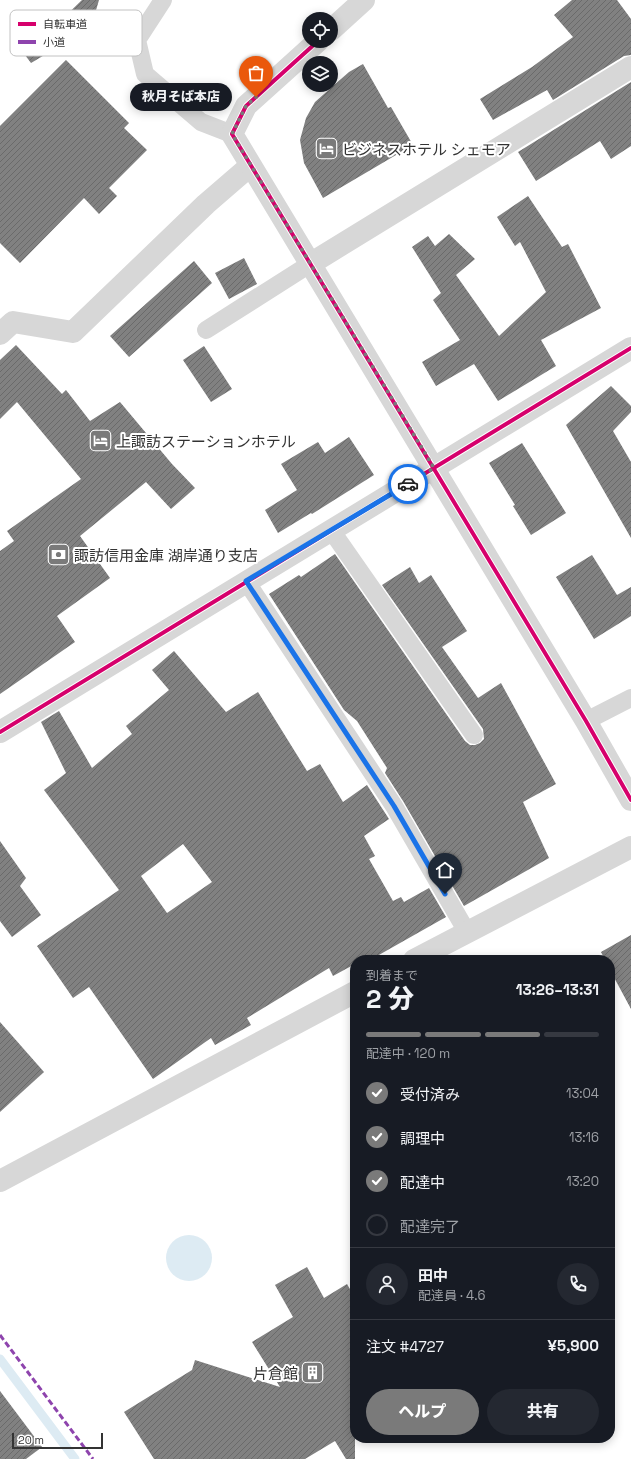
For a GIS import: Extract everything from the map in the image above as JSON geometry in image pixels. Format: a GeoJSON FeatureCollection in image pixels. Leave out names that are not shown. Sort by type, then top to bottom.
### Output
{"type":"FeatureCollection","features":[{"type":"Feature","properties":{"kind":"street"},"geometry":{"type":"LineString","coordinates":[[338,24],[364,0]]}},
{"type":"Feature","properties":{"kind":"street"},"geometry":{"type":"LineString","coordinates":[[310,48],[246,106],[232,134],[586,721],[631,800]]}},
{"type":"Feature","properties":{"kind":"street"},"geometry":{"type":"LineString","coordinates":[[310,264],[631,67]]}},
{"type":"Feature","properties":{"kind":"street"},"geometry":{"type":"LineString","coordinates":[[0,334],[13,322],[73,332],[206,204],[250,166]]}},
{"type":"Feature","properties":{"kind":"street"},"geometry":{"type":"LineString","coordinates":[[0,732],[246,581],[630,350]]}},
{"type":"Feature","properties":{"kind":"street"},"geometry":{"type":"LineString","coordinates":[[423,955],[631,847]]}},
{"type":"Feature","properties":{"kind":"street"},"geometry":{"type":"LineString","coordinates":[[0,1182],[350,995]]}},
{"type":"Feature","properties":{"kind":"lane"},"geometry":{"type":"LineString","coordinates":[[142,32],[163,0]]}},
{"type":"Feature","properties":{"kind":"lane"},"geometry":{"type":"LineString","coordinates":[[141,56],[145,74],[201,122],[232,134]]}},
{"type":"Feature","properties":{"kind":"lane"},"geometry":{"type":"LineString","coordinates":[[206,330],[310,264]]}},
{"type":"Feature","properties":{"kind":"lane"},"geometry":{"type":"LineString","coordinates":[[331,530],[474,736]]}},
{"type":"Feature","properties":{"kind":"lane"},"geometry":{"type":"LineString","coordinates":[[246,581],[394,806],[467,932]]}},
{"type":"Feature","properties":{"kind":"lane"},"geometry":{"type":"LineString","coordinates":[[586,721],[631,698]]}},
{"type":"Feature","properties":{"kind":"shaded area"},"geometry":{"type":"Polygon","coordinates":[[[189,1235],[202,1239],[208,1245],[212,1258],[208,1271],[202,1277],[189,1281],[176,1277],[170,1271],[166,1258],[170,1245],[176,1239],[189,1235]]]}},
{"type":"Feature","properties":{"kind":"building"},"geometry":{"type":"Polygon","coordinates":[[[82,0],[99,0],[96,10],[72,10],[82,0]]]}},
{"type":"Feature","properties":{"kind":"building"},"geometry":{"type":"Polygon","coordinates":[[[572,0],[617,0],[631,19],[631,55],[624,56],[553,100],[547,90],[493,120],[480,99],[532,67],[573,37],[554,15],[572,0]]]}},
{"type":"Feature","properties":{"kind":"building"},"geometry":{"type":"Polygon","coordinates":[[[26,56],[43,56],[31,63],[26,56]]]}},
{"type":"Feature","properties":{"kind":"building"},"geometry":{"type":"Polygon","coordinates":[[[66,60],[129,123],[124,128],[147,150],[109,188],[117,196],[99,214],[84,198],[20,263],[0,243],[0,126],[66,60]]]}},
{"type":"Feature","properties":{"kind":"building"},"geometry":{"type":"Polygon","coordinates":[[[363,64],[388,108],[391,107],[413,145],[323,198],[304,163],[300,140],[306,118],[315,102],[326,92],[338,92],[338,82],[349,72],[363,64]]]}},
{"type":"Feature","properties":{"kind":"building"},"geometry":{"type":"Polygon","coordinates":[[[631,82],[631,146],[611,159],[600,141],[536,181],[518,152],[631,82]]]}},
{"type":"Feature","properties":{"kind":"building"},"geometry":{"type":"Polygon","coordinates":[[[528,196],[562,247],[568,244],[601,308],[541,340],[556,366],[498,401],[474,364],[436,386],[422,362],[460,340],[433,300],[441,293],[412,247],[428,236],[435,246],[449,234],[475,259],[456,275],[499,336],[546,292],[520,242],[515,246],[497,217],[528,196]]]}},
{"type":"Feature","properties":{"kind":"building"},"geometry":{"type":"Polygon","coordinates":[[[244,258],[257,284],[229,299],[215,273],[244,258]]]}},
{"type":"Feature","properties":{"kind":"building"},"geometry":{"type":"Polygon","coordinates":[[[194,261],[212,283],[129,357],[110,336],[194,261]]]}},
{"type":"Feature","properties":{"kind":"building"},"geometry":{"type":"Polygon","coordinates":[[[16,345],[62,394],[66,390],[90,421],[120,402],[172,464],[195,488],[171,509],[146,482],[80,536],[110,578],[57,616],[75,642],[0,694],[0,551],[14,541],[7,531],[81,479],[17,402],[0,419],[0,360],[16,345]]]}},
{"type":"Feature","properties":{"kind":"building"},"geometry":{"type":"Polygon","coordinates":[[[204,346],[232,389],[211,402],[183,360],[204,346]]]}},
{"type":"Feature","properties":{"kind":"building"},"geometry":{"type":"Polygon","coordinates":[[[611,386],[631,406],[631,412],[613,431],[631,462],[631,538],[566,425],[611,386]]]}},
{"type":"Feature","properties":{"kind":"building"},"geometry":{"type":"Polygon","coordinates":[[[349,437],[374,475],[312,514],[311,513],[278,533],[265,510],[297,490],[281,464],[318,442],[325,453],[349,437]]]}},
{"type":"Feature","properties":{"kind":"building"},"geometry":{"type":"Polygon","coordinates":[[[522,443],[566,513],[531,535],[513,506],[515,505],[489,463],[522,443]]]}},
{"type":"Feature","properties":{"kind":"building"},"geometry":{"type":"Polygon","coordinates":[[[335,554],[465,741],[470,745],[475,745],[484,739],[483,729],[382,585],[410,567],[419,583],[431,575],[467,631],[442,647],[478,698],[501,683],[556,784],[523,802],[549,858],[464,906],[385,773],[387,768],[357,721],[344,710],[269,594],[299,575],[301,577],[335,554]]]}},
{"type":"Feature","properties":{"kind":"building"},"geometry":{"type":"Polygon","coordinates":[[[592,555],[617,595],[631,587],[631,616],[594,639],[556,577],[592,555]]]}},
{"type":"Feature","properties":{"kind":"building"},"geometry":{"type":"Polygon","coordinates":[[[174,651],[226,712],[258,692],[307,771],[320,764],[343,802],[367,785],[389,819],[364,836],[375,856],[369,859],[393,901],[401,897],[404,902],[429,888],[446,917],[379,955],[350,955],[350,967],[333,976],[329,968],[247,1018],[251,1025],[215,1045],[211,1038],[153,1079],[89,987],[73,998],[37,946],[119,890],[44,790],[66,773],[41,722],[59,711],[92,768],[132,734],[126,726],[169,690],[152,670],[174,651]],[[183,844],[141,876],[167,913],[212,882],[183,844]]]}},
{"type":"Feature","properties":{"kind":"building"},"geometry":{"type":"Polygon","coordinates":[[[0,841],[26,878],[20,886],[41,915],[12,937],[0,921],[0,841]]]}},
{"type":"Feature","properties":{"kind":"building"},"geometry":{"type":"Polygon","coordinates":[[[631,935],[631,1009],[615,979],[615,955],[602,955],[601,952],[631,935]]]}},
{"type":"Feature","properties":{"kind":"building"},"geometry":{"type":"Polygon","coordinates":[[[0,1022],[44,1072],[0,1112],[0,1022]]]}},
{"type":"Feature","properties":{"kind":"building","name":"片倉館"},"geometry":{"type":"Polygon","coordinates":[[[307,1267],[324,1298],[347,1284],[350,1289],[350,1443],[355,1443],[355,1459],[346,1459],[335,1441],[305,1459],[154,1459],[124,1412],[192,1370],[195,1360],[280,1387],[252,1342],[293,1317],[275,1285],[307,1267]]]}},
{"type":"Feature","properties":{"kind":"building"},"geometry":{"type":"Polygon","coordinates":[[[0,1391],[42,1447],[26,1459],[0,1459],[0,1391]]]}},
{"type":"Feature","properties":{"kind":"waterway"},"geometry":{"type":"LineString","coordinates":[[0,1359],[75,1459]]}},
{"type":"Feature","properties":{"kind":"marked path"},"geometry":{"type":"LineString","coordinates":[[0,1335],[93,1459]]}},
{"type":"Feature","properties":{"kind":"cycle path"},"geometry":{"type":"LineString","coordinates":[[310,48],[246,106],[232,134],[586,721],[631,800]]}},
{"type":"Feature","properties":{"kind":"cycle path"},"geometry":{"type":"LineString","coordinates":[[0,732],[631,348]]}},
{"type":"Feature","properties":{"kind":"way so far"},"geometry":{"type":"LineString","coordinates":[[256,97],[246,106],[232,134],[434,468],[408,484]]}},
{"type":"Feature","properties":{"kind":"place","name":"秋月そば本店"},"geometry":{"type":"Point","coordinates":[256,97]}},
{"type":"Feature","properties":{"kind":"place","name":"ビジネスホテル シェモア"},"geometry":{"type":"Point","coordinates":[326,149]}},
{"type":"Feature","properties":{"kind":"place","name":"上諏訪ステーションホテル"},"geometry":{"type":"Point","coordinates":[101,441]}},
{"type":"Feature","properties":{"kind":"place","name":"諏訪信用金庫 湖岸通り支店"},"geometry":{"type":"Point","coordinates":[59,555]}},
{"type":"Feature","properties":{"kind":"place","name":"片倉館"},"geometry":{"type":"Point","coordinates":[313,1373]}},
{"type":"Feature","properties":{"kind":"route"},"geometry":{"type":"LineString","coordinates":[[408,484],[246,581],[394,806],[445,894]]}}]}
